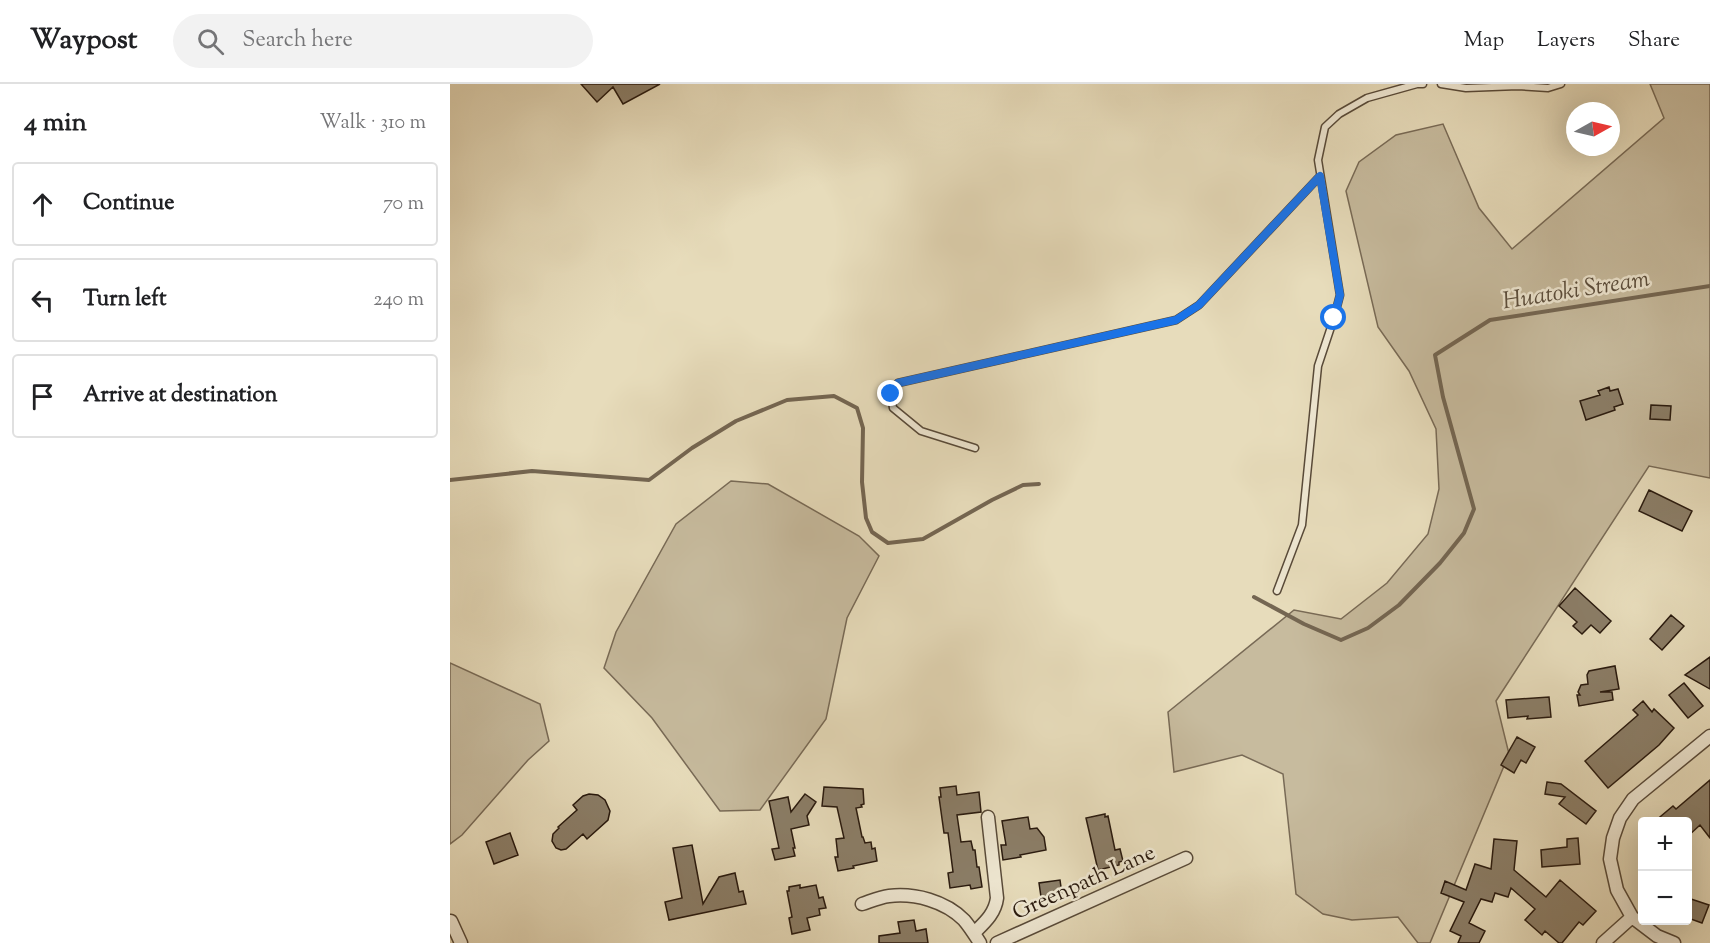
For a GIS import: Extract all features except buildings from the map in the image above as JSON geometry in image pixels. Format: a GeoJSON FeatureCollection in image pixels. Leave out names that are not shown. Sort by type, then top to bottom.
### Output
{"type":"FeatureCollection","features":[{"type":"Feature","properties":{"kind":"street"},"geometry":{"type":"LineString","coordinates":[[1674,943],[1657,936],[1632,917],[1617,890],[1610,859],[1613,838],[1620,818],[1633,799],[1710,736]]}},
{"type":"Feature","properties":{"kind":"street"},"geometry":{"type":"LineString","coordinates":[[862,904],[889,896],[913,896],[934,901],[948,907],[963,920],[977,938],[994,912],[997,898],[988,817]]}},
{"type":"Feature","properties":{"kind":"street","name":"Greenpath Lane"},"geometry":{"type":"LineString","coordinates":[[998,943],[1186,858]]}},
{"type":"Feature","properties":{"kind":"street"},"geometry":{"type":"LineString","coordinates":[[1603,943],[1632,917]]}},
{"type":"Feature","properties":{"kind":"street"},"geometry":{"type":"LineString","coordinates":[[451,921],[461,943]]}},
{"type":"Feature","properties":{"kind":"lane"},"geometry":{"type":"LineString","coordinates":[[1277,591],[1302,525],[1318,366],[1340,295],[1318,160],[1325,127],[1339,114],[1367,98],[1423,84]]}},
{"type":"Feature","properties":{"kind":"lane"},"geometry":{"type":"LineString","coordinates":[[1441,84],[1466,88],[1518,86],[1548,88],[1561,84]]}},
{"type":"Feature","properties":{"kind":"lane"},"geometry":{"type":"LineString","coordinates":[[975,448],[921,431],[893,408],[891,394],[898,383],[1176,320],[1199,305],[1320,176]]}},
{"type":"Feature","properties":{"kind":"shaded area"},"geometry":{"type":"Polygon","coordinates":[[[1650,84],[1710,84],[1710,478],[1649,466],[1496,701],[1509,754],[1430,943],[1418,943],[1398,917],[1352,920],[1323,914],[1296,894],[1283,774],[1242,755],[1174,772],[1168,712],[1294,610],[1341,619],[1387,583],[1428,534],[1439,489],[1436,429],[1409,371],[1378,327],[1346,191],[1359,162],[1396,135],[1443,124],[1479,208],[1512,249],[1664,118],[1650,84]]]}},
{"type":"Feature","properties":{"kind":"shaded area"},"geometry":{"type":"Polygon","coordinates":[[[731,481],[768,484],[859,536],[879,556],[847,618],[826,719],[760,810],[720,811],[652,718],[604,668],[616,632],[676,524],[731,481]]]}},
{"type":"Feature","properties":{"kind":"shaded area"},"geometry":{"type":"Polygon","coordinates":[[[450,663],[540,704],[549,741],[528,760],[462,835],[450,844],[450,663]]]}},
{"type":"Feature","properties":{"kind":"waterway","name":"Huatoki Stream"},"geometry":{"type":"LineString","coordinates":[[1254,597],[1304,624],[1341,640],[1368,628],[1399,605],[1440,563],[1464,533],[1474,509],[1443,397],[1435,355],[1490,320],[1710,286]]}},
{"type":"Feature","properties":{"kind":"waterway"},"geometry":{"type":"LineString","coordinates":[[450,480],[532,471],[649,480],[692,448],[736,421],[787,400],[834,396],[857,408],[863,428],[862,482],[866,518],[872,532],[888,543],[923,539],[1023,485],[1039,484]]}},
{"type":"Feature","properties":{"kind":"route"},"geometry":{"type":"LineString","coordinates":[[891,394],[898,383],[1176,320],[1199,305],[1320,176],[1340,295],[1334,318]]}}]}
